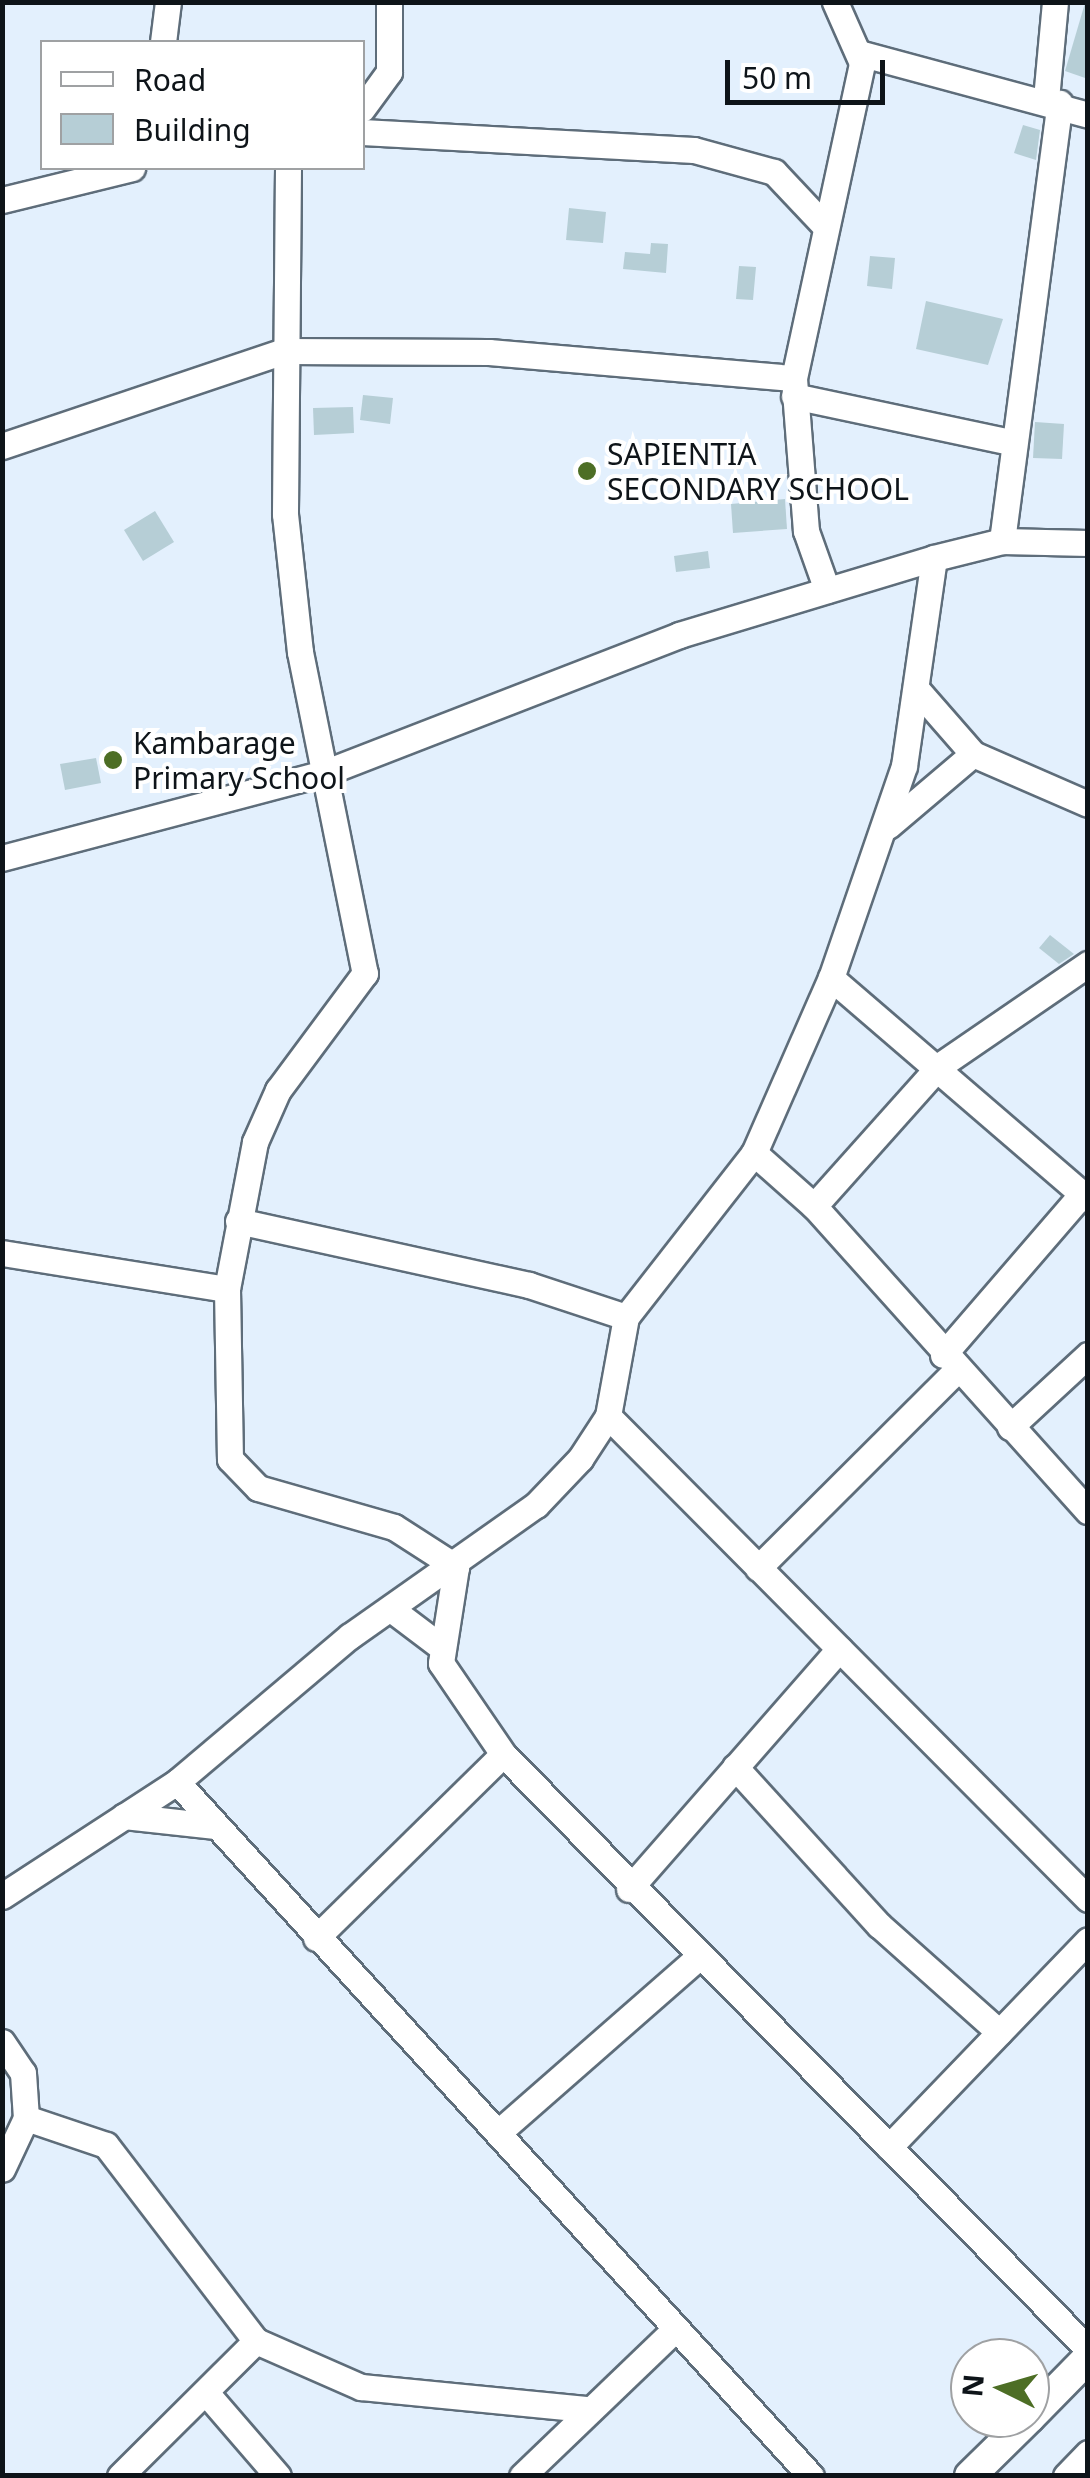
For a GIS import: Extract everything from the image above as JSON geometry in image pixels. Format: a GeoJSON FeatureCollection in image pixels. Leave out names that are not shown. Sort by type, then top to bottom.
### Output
{"type":"FeatureCollection","features":[{"type":"Feature","properties":{"kind":"street"},"geometry":{"type":"LineString","coordinates":[[163,40],[168,2]]}},
{"type":"Feature","properties":{"kind":"street"},"geometry":{"type":"LineString","coordinates":[[365,106],[389,72],[389,2]]}},
{"type":"Feature","properties":{"kind":"street"},"geometry":{"type":"LineString","coordinates":[[827,590],[806,531],[794,387],[822,223],[859,53],[834,2]]}},
{"type":"Feature","properties":{"kind":"street"},"geometry":{"type":"LineString","coordinates":[[1002,542],[1053,101],[1055,2]]}},
{"type":"Feature","properties":{"kind":"street"},"geometry":{"type":"LineString","coordinates":[[859,53],[1053,101],[1088,115]]}},
{"type":"Feature","properties":{"kind":"street"},"geometry":{"type":"LineString","coordinates":[[365,132],[694,150],[774,172],[822,223]]}},
{"type":"Feature","properties":{"kind":"street"},"geometry":{"type":"LineString","coordinates":[[2,200],[124,170]]}},
{"type":"Feature","properties":{"kind":"street"},"geometry":{"type":"LineString","coordinates":[[288,170],[286,514],[324,773],[364,973],[263,1116],[238,1221],[227,1289],[230,1459],[258,1488],[394,1527],[456,1567]]}},
{"type":"Feature","properties":{"kind":"street"},"geometry":{"type":"LineString","coordinates":[[2,446],[284,351],[490,352],[794,387],[1012,442]]}},
{"type":"Feature","properties":{"kind":"street"},"geometry":{"type":"LineString","coordinates":[[2,858],[324,773],[679,635],[934,558],[1002,542],[1088,543]]}},
{"type":"Feature","properties":{"kind":"street"},"geometry":{"type":"LineString","coordinates":[[2,1896],[177,1782],[391,1609],[456,1567],[556,1486],[608,1416],[626,1318],[754,1153],[831,978],[888,826],[919,692],[934,558]]}},
{"type":"Feature","properties":{"kind":"street"},"geometry":{"type":"LineString","coordinates":[[919,692],[973,754],[1088,804]]}},
{"type":"Feature","properties":{"kind":"street"},"geometry":{"type":"LineString","coordinates":[[888,826],[973,754]]}},
{"type":"Feature","properties":{"kind":"street"},"geometry":{"type":"LineString","coordinates":[[814,1206],[939,1066],[1088,964]]}},
{"type":"Feature","properties":{"kind":"street"},"geometry":{"type":"LineString","coordinates":[[758,1568],[950,1362],[1085,1196],[939,1066],[831,978]]}},
{"type":"Feature","properties":{"kind":"street"},"geometry":{"type":"LineString","coordinates":[[754,1153],[814,1206],[950,1362],[1088,1511]]}},
{"type":"Feature","properties":{"kind":"street"},"geometry":{"type":"LineString","coordinates":[[238,1221],[529,1285],[626,1318]]}},
{"type":"Feature","properties":{"kind":"street"},"geometry":{"type":"LineString","coordinates":[[2,1253],[227,1289]]}},
{"type":"Feature","properties":{"kind":"street"},"geometry":{"type":"LineString","coordinates":[[1010,1427],[1088,1355]]}},
{"type":"Feature","properties":{"kind":"street"},"geometry":{"type":"LineString","coordinates":[[608,1416],[1088,1899]]}},
{"type":"Feature","properties":{"kind":"street"},"geometry":{"type":"LineString","coordinates":[[456,1567],[440,1646],[447,1679],[504,1754],[696,1959],[889,2147],[1088,2350]]}},
{"type":"Feature","properties":{"kind":"street"},"geometry":{"type":"LineString","coordinates":[[391,1609],[440,1646]]}},
{"type":"Feature","properties":{"kind":"street"},"geometry":{"type":"LineString","coordinates":[[629,1889],[839,1649]]}},
{"type":"Feature","properties":{"kind":"street"},"geometry":{"type":"LineString","coordinates":[[316,1938],[504,1754]]}},
{"type":"Feature","properties":{"kind":"street"},"geometry":{"type":"LineString","coordinates":[[735,1767],[879,1925],[999,2032]]}},
{"type":"Feature","properties":{"kind":"street"},"geometry":{"type":"LineString","coordinates":[[177,1782],[316,1938],[500,2130],[671,2332],[811,2476]]}},
{"type":"Feature","properties":{"kind":"street"},"geometry":{"type":"LineString","coordinates":[[124,1816],[216,1826]]}},
{"type":"Feature","properties":{"kind":"street"},"geometry":{"type":"LineString","coordinates":[[889,2147],[1088,1940]]}},
{"type":"Feature","properties":{"kind":"street"},"geometry":{"type":"LineString","coordinates":[[500,2130],[696,1959]]}},
{"type":"Feature","properties":{"kind":"street"},"geometry":{"type":"LineString","coordinates":[[2,2042],[24,2073],[26,2118],[2,2170]]}},
{"type":"Feature","properties":{"kind":"street"},"geometry":{"type":"LineString","coordinates":[[26,2118],[106,2144],[256,2340],[361,2387],[586,2409]]}},
{"type":"Feature","properties":{"kind":"street"},"geometry":{"type":"LineString","coordinates":[[522,2476],[586,2409],[671,2332]]}},
{"type":"Feature","properties":{"kind":"street"},"geometry":{"type":"LineString","coordinates":[[120,2476],[208,2395],[256,2340]]}},
{"type":"Feature","properties":{"kind":"street"},"geometry":{"type":"LineString","coordinates":[[1050,2397],[1088,2358]]}},
{"type":"Feature","properties":{"kind":"street"},"geometry":{"type":"LineString","coordinates":[[208,2395],[278,2476]]}},
{"type":"Feature","properties":{"kind":"street"},"geometry":{"type":"LineString","coordinates":[[970,2476],[1009,2438]]}},
{"type":"Feature","properties":{"kind":"street"},"geometry":{"type":"LineString","coordinates":[[1066,2476],[1088,2452]]}},
{"type":"Feature","properties":{"kind":"building"},"geometry":{"type":"Polygon","coordinates":[[[1088,3],[1088,79],[1065,71],[1088,3]]]}},
{"type":"Feature","properties":{"kind":"building"},"geometry":{"type":"Polygon","coordinates":[[[1023,125],[1040,130],[1036,160],[1014,153],[1023,125]]]}},
{"type":"Feature","properties":{"kind":"building"},"geometry":{"type":"Polygon","coordinates":[[[569,208],[606,212],[603,243],[566,240],[569,208]]]}},
{"type":"Feature","properties":{"kind":"building"},"geometry":{"type":"Polygon","coordinates":[[[651,243],[668,244],[666,273],[623,269],[625,252],[650,254],[651,243]]]}},
{"type":"Feature","properties":{"kind":"building"},"geometry":{"type":"Polygon","coordinates":[[[870,256],[895,258],[892,289],[867,286],[870,256]]]}},
{"type":"Feature","properties":{"kind":"building"},"geometry":{"type":"Polygon","coordinates":[[[739,266],[756,267],[753,300],[736,299],[739,266]]]}},
{"type":"Feature","properties":{"kind":"building"},"geometry":{"type":"Polygon","coordinates":[[[926,301],[1003,319],[988,365],[916,349],[926,301]]]}},
{"type":"Feature","properties":{"kind":"building"},"geometry":{"type":"Polygon","coordinates":[[[363,395],[393,398],[390,424],[360,420],[363,395]]]}},
{"type":"Feature","properties":{"kind":"building"},"geometry":{"type":"Polygon","coordinates":[[[353,407],[354,433],[314,435],[313,408],[353,407]]]}},
{"type":"Feature","properties":{"kind":"building"},"geometry":{"type":"Polygon","coordinates":[[[1035,422],[1064,424],[1062,459],[1033,458],[1035,422]]]}},
{"type":"Feature","properties":{"kind":"building"},"geometry":{"type":"Polygon","coordinates":[[[785,499],[787,529],[733,533],[731,504],[785,499]]]}},
{"type":"Feature","properties":{"kind":"building"},"geometry":{"type":"Polygon","coordinates":[[[155,511],[174,542],[143,561],[124,530],[155,511]]]}},
{"type":"Feature","properties":{"kind":"building"},"geometry":{"type":"Polygon","coordinates":[[[708,551],[710,568],[676,572],[674,556],[708,551]]]}},
{"type":"Feature","properties":{"kind":"building"},"geometry":{"type":"Polygon","coordinates":[[[96,758],[101,783],[65,790],[60,764],[96,758]]]}},
{"type":"Feature","properties":{"kind":"building"},"geometry":{"type":"Polygon","coordinates":[[[1050,935],[1074,954],[1059,964],[1039,948],[1050,935]]]}},
{"type":"Feature","properties":{"kind":"place","name":"SAPIENTIA SECONDARY SCHOOL"},"geometry":{"type":"Point","coordinates":[587,471]}},
{"type":"Feature","properties":{"kind":"place","name":"Kambarage Primary School"},"geometry":{"type":"Point","coordinates":[113,760]}}]}
